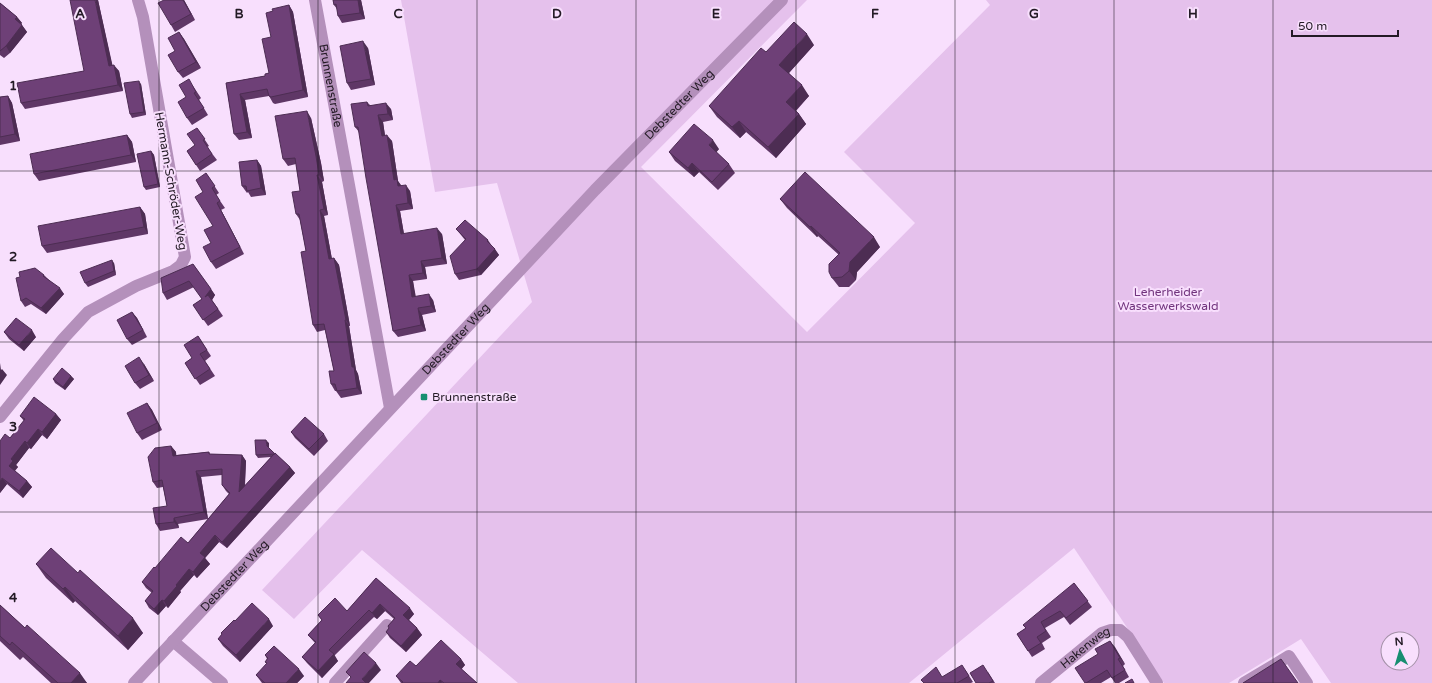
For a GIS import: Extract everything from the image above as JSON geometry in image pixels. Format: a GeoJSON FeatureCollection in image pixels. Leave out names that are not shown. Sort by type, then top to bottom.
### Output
{"type":"FeatureCollection","features":[{"type":"Feature","properties":{"kind":"street","name":"Hermann-Schröder-Weg"},"geometry":{"type":"LineString","coordinates":[[0,417],[62,339],[88,312],[136,286],[173,271],[181,265],[185,257],[143,17],[138,0]]}},
{"type":"Feature","properties":{"kind":"street","name":"Brunnenstraße"},"geometry":{"type":"LineString","coordinates":[[315,0],[390,408]]}},
{"type":"Feature","properties":{"kind":"street","name":"Debstedter Weg"},"geometry":{"type":"LineString","coordinates":[[134,683],[590,196],[782,0]]}},
{"type":"Feature","properties":{"kind":"street"},"geometry":{"type":"LineString","coordinates":[[335,683],[386,625]]}},
{"type":"Feature","properties":{"kind":"street","name":"Hakenweg"},"geometry":{"type":"LineString","coordinates":[[1041,683],[1102,632],[1120,630],[1128,637],[1157,683]]}},
{"type":"Feature","properties":{"kind":"street"},"geometry":{"type":"LineString","coordinates":[[173,641],[222,683]]}},
{"type":"Feature","properties":{"kind":"street"},"geometry":{"type":"LineString","coordinates":[[1244,683],[1289,656],[1307,683]]}},
{"type":"Feature","properties":{"kind":"green space","name":"Leherheider Wasserwerkswald"},"geometry":{"type":"Polygon","coordinates":[[[401,0],[807,0],[641,167],[807,332],[915,223],[844,152],[990,5],[986,0],[1432,0],[1432,683],[1331,683],[1301,639],[1229,683],[1164,683],[1074,548],[909,683],[518,683],[362,550],[294,619],[262,590],[532,302],[497,183],[435,192],[401,0]]]}},
{"type":"Feature","properties":{"kind":"building"},"geometry":{"type":"Polygon","coordinates":[[[70,0],[95,0],[109,66],[114,65],[118,85],[21,103],[17,83],[84,71],[70,0]]]}},
{"type":"Feature","properties":{"kind":"building"},"geometry":{"type":"Polygon","coordinates":[[[164,0],[183,0],[191,14],[171,25],[158,3],[164,0]]]}},
{"type":"Feature","properties":{"kind":"building"},"geometry":{"type":"Polygon","coordinates":[[[333,0],[358,0],[360,13],[338,16],[336,4],[334,5],[333,0]]]}},
{"type":"Feature","properties":{"kind":"building"},"geometry":{"type":"Polygon","coordinates":[[[0,3],[17,17],[15,19],[22,25],[6,46],[0,51],[0,3]]]}},
{"type":"Feature","properties":{"kind":"building"},"geometry":{"type":"Polygon","coordinates":[[[289,5],[303,90],[271,97],[269,96],[267,89],[240,94],[247,132],[234,134],[226,83],[265,76],[265,74],[269,73],[262,39],[271,37],[266,13],[273,11],[272,9],[289,5]]]}},
{"type":"Feature","properties":{"kind":"building"},"geometry":{"type":"Polygon","coordinates":[[[794,22],[807,34],[779,65],[802,85],[786,102],[799,114],[768,147],[739,121],[732,127],[709,106],[761,48],[766,52],[794,22]]]}},
{"type":"Feature","properties":{"kind":"building"},"geometry":{"type":"Polygon","coordinates":[[[179,32],[196,62],[178,72],[168,55],[175,51],[168,38],[179,32]]]}},
{"type":"Feature","properties":{"kind":"building"},"geometry":{"type":"Polygon","coordinates":[[[363,41],[371,79],[347,83],[340,46],[363,41]]]}},
{"type":"Feature","properties":{"kind":"building"},"geometry":{"type":"Polygon","coordinates":[[[189,79],[196,92],[194,93],[204,108],[187,118],[178,102],[186,97],[179,85],[189,79]]]}},
{"type":"Feature","properties":{"kind":"building"},"geometry":{"type":"Polygon","coordinates":[[[139,81],[144,112],[130,114],[124,83],[139,81]]]}},
{"type":"Feature","properties":{"kind":"building"},"geometry":{"type":"Polygon","coordinates":[[[8,96],[15,134],[0,137],[0,97],[8,96]]]}},
{"type":"Feature","properties":{"kind":"building"},"geometry":{"type":"Polygon","coordinates":[[[367,102],[368,106],[386,103],[388,114],[378,115],[382,136],[387,135],[394,180],[397,179],[398,186],[406,185],[408,203],[396,205],[401,234],[437,228],[442,258],[421,261],[423,273],[409,275],[412,297],[429,294],[431,306],[418,308],[421,325],[393,331],[358,127],[355,127],[351,104],[367,102]]]}},
{"type":"Feature","properties":{"kind":"building"},"geometry":{"type":"Polygon","coordinates":[[[307,111],[324,209],[320,210],[329,259],[334,258],[346,320],[352,367],[354,367],[357,388],[337,391],[335,384],[331,384],[329,371],[334,371],[324,324],[313,325],[301,252],[306,251],[299,214],[296,214],[292,192],[300,191],[295,158],[283,159],[275,116],[307,111]]]}},
{"type":"Feature","properties":{"kind":"building"},"geometry":{"type":"Polygon","coordinates":[[[694,124],[713,140],[709,145],[729,164],[712,182],[692,163],[688,168],[669,152],[694,124]]]}},
{"type":"Feature","properties":{"kind":"building"},"geometry":{"type":"Polygon","coordinates":[[[197,128],[205,139],[203,140],[212,154],[196,165],[187,151],[195,145],[187,134],[197,128]]]}},
{"type":"Feature","properties":{"kind":"building"},"geometry":{"type":"Polygon","coordinates":[[[127,135],[131,155],[34,174],[30,154],[127,135]]]}},
{"type":"Feature","properties":{"kind":"building"},"geometry":{"type":"Polygon","coordinates":[[[151,151],[158,184],[144,187],[137,154],[151,151]]]}},
{"type":"Feature","properties":{"kind":"building"},"geometry":{"type":"Polygon","coordinates":[[[257,160],[261,188],[247,191],[246,186],[242,186],[239,162],[257,160]]]}},
{"type":"Feature","properties":{"kind":"building"},"geometry":{"type":"Polygon","coordinates":[[[805,172],[874,237],[850,262],[849,271],[842,277],[832,278],[829,272],[829,264],[840,253],[780,199],[805,172]]]}},
{"type":"Feature","properties":{"kind":"building"},"geometry":{"type":"Polygon","coordinates":[[[206,173],[215,186],[212,188],[220,201],[217,203],[240,247],[211,262],[203,247],[211,243],[204,230],[213,226],[195,197],[203,192],[196,180],[206,173]]]}},
{"type":"Feature","properties":{"kind":"building"},"geometry":{"type":"Polygon","coordinates":[[[140,207],[144,227],[42,246],[38,226],[140,207]]]}},
{"type":"Feature","properties":{"kind":"building"},"geometry":{"type":"Polygon","coordinates":[[[465,220],[488,240],[487,241],[495,249],[477,269],[455,274],[450,256],[466,239],[456,229],[465,220]]]}},
{"type":"Feature","properties":{"kind":"building"},"geometry":{"type":"Polygon","coordinates":[[[112,260],[114,271],[85,283],[80,272],[112,260]]]}},
{"type":"Feature","properties":{"kind":"building"},"geometry":{"type":"Polygon","coordinates":[[[193,264],[211,289],[205,297],[208,295],[218,309],[203,320],[193,305],[202,299],[189,281],[163,293],[161,278],[193,264]]]}},
{"type":"Feature","properties":{"kind":"building"},"geometry":{"type":"Polygon","coordinates":[[[35,268],[44,275],[43,276],[60,288],[41,308],[26,298],[21,301],[16,278],[20,277],[19,272],[35,268]]]}},
{"type":"Feature","properties":{"kind":"building"},"geometry":{"type":"Polygon","coordinates":[[[132,312],[143,330],[127,339],[117,320],[132,312]]]}},
{"type":"Feature","properties":{"kind":"building"},"geometry":{"type":"Polygon","coordinates":[[[16,318],[32,330],[19,345],[4,332],[16,318]]]}},
{"type":"Feature","properties":{"kind":"building"},"geometry":{"type":"Polygon","coordinates":[[[198,336],[207,350],[200,354],[210,369],[195,379],[185,363],[192,358],[184,345],[198,336]]]}},
{"type":"Feature","properties":{"kind":"building"},"geometry":{"type":"Polygon","coordinates":[[[139,357],[149,375],[135,383],[125,366],[139,357]]]}},
{"type":"Feature","properties":{"kind":"building"},"geometry":{"type":"Polygon","coordinates":[[[62,368],[71,376],[63,387],[53,379],[62,368]]]}},
{"type":"Feature","properties":{"kind":"building"},"geometry":{"type":"Polygon","coordinates":[[[34,397],[56,414],[42,432],[38,429],[27,443],[25,441],[11,459],[13,461],[9,466],[27,481],[19,491],[2,478],[0,481],[0,441],[5,434],[10,438],[25,419],[20,416],[34,397]]]}},
{"type":"Feature","properties":{"kind":"building"},"geometry":{"type":"Polygon","coordinates":[[[147,403],[157,423],[137,433],[127,413],[147,403]]]}},
{"type":"Feature","properties":{"kind":"building"},"geometry":{"type":"Polygon","coordinates":[[[305,417],[324,434],[309,449],[291,432],[305,417]]]}},
{"type":"Feature","properties":{"kind":"building"},"geometry":{"type":"Polygon","coordinates":[[[255,440],[266,440],[267,446],[275,454],[256,455],[255,440]]]}},
{"type":"Feature","properties":{"kind":"building"},"geometry":{"type":"Polygon","coordinates":[[[171,446],[173,456],[209,452],[209,454],[242,455],[239,492],[275,453],[290,467],[222,542],[215,535],[200,553],[205,557],[193,572],[189,569],[164,601],[162,600],[154,609],[145,601],[153,591],[142,582],[181,537],[188,543],[230,493],[222,485],[222,469],[196,471],[204,512],[174,518],[174,522],[156,524],[153,508],[167,506],[162,480],[153,482],[148,457],[155,448],[171,446]]]}},
{"type":"Feature","properties":{"kind":"building"},"geometry":{"type":"Polygon","coordinates":[[[51,548],[78,573],[80,570],[133,618],[118,636],[65,587],[63,589],[36,564],[51,548]]]}},
{"type":"Feature","properties":{"kind":"building"},"geometry":{"type":"Polygon","coordinates":[[[376,578],[410,608],[403,615],[417,628],[401,646],[386,632],[389,628],[388,626],[395,618],[380,604],[372,613],[369,610],[329,650],[334,654],[318,671],[302,657],[316,642],[308,635],[322,620],[318,615],[335,598],[347,611],[376,578]]]}},
{"type":"Feature","properties":{"kind":"building"},"geometry":{"type":"Polygon","coordinates":[[[1074,583],[1088,601],[1066,618],[1060,611],[1041,622],[1046,631],[1037,637],[1041,643],[1028,651],[1017,634],[1026,628],[1023,625],[1074,583]]]}},
{"type":"Feature","properties":{"kind":"building"},"geometry":{"type":"Polygon","coordinates":[[[252,603],[269,619],[236,655],[218,639],[222,634],[221,633],[252,603]]]}},
{"type":"Feature","properties":{"kind":"building"},"geometry":{"type":"Polygon","coordinates":[[[0,605],[25,628],[27,625],[80,673],[71,683],[58,683],[12,642],[10,645],[0,636],[0,605]]]}},
{"type":"Feature","properties":{"kind":"building"},"geometry":{"type":"Polygon","coordinates":[[[441,640],[461,659],[456,664],[477,683],[444,683],[440,680],[438,683],[402,683],[403,682],[396,676],[410,661],[416,666],[441,640]]]}},
{"type":"Feature","properties":{"kind":"building"},"geometry":{"type":"Polygon","coordinates":[[[1110,641],[1125,670],[1112,678],[1107,670],[1085,683],[1075,668],[1098,654],[1095,649],[1110,641]]]}},
{"type":"Feature","properties":{"kind":"building"},"geometry":{"type":"Polygon","coordinates":[[[274,646],[299,669],[286,683],[265,683],[256,675],[267,663],[265,662],[268,658],[265,655],[274,646]]]}},
{"type":"Feature","properties":{"kind":"building"},"geometry":{"type":"Polygon","coordinates":[[[364,652],[376,663],[362,679],[366,683],[346,683],[351,677],[346,672],[364,652]]]}},
{"type":"Feature","properties":{"kind":"building"},"geometry":{"type":"Polygon","coordinates":[[[1281,659],[1298,683],[1243,683],[1281,659]]]}},
{"type":"Feature","properties":{"kind":"building"},"geometry":{"type":"Polygon","coordinates":[[[962,665],[969,676],[957,683],[924,683],[921,680],[936,667],[942,677],[962,665]]]}},
{"type":"Feature","properties":{"kind":"building"},"geometry":{"type":"Polygon","coordinates":[[[983,665],[993,681],[989,683],[976,683],[970,673],[983,665]]]}},
{"type":"Feature","properties":{"kind":"building"},"geometry":{"type":"Polygon","coordinates":[[[1132,679],[1134,683],[1125,683],[1132,679]]]}},
{"type":"Feature","properties":{"kind":"place","name":"Brunnenstraße"},"geometry":{"type":"Point","coordinates":[424,397]}}]}
